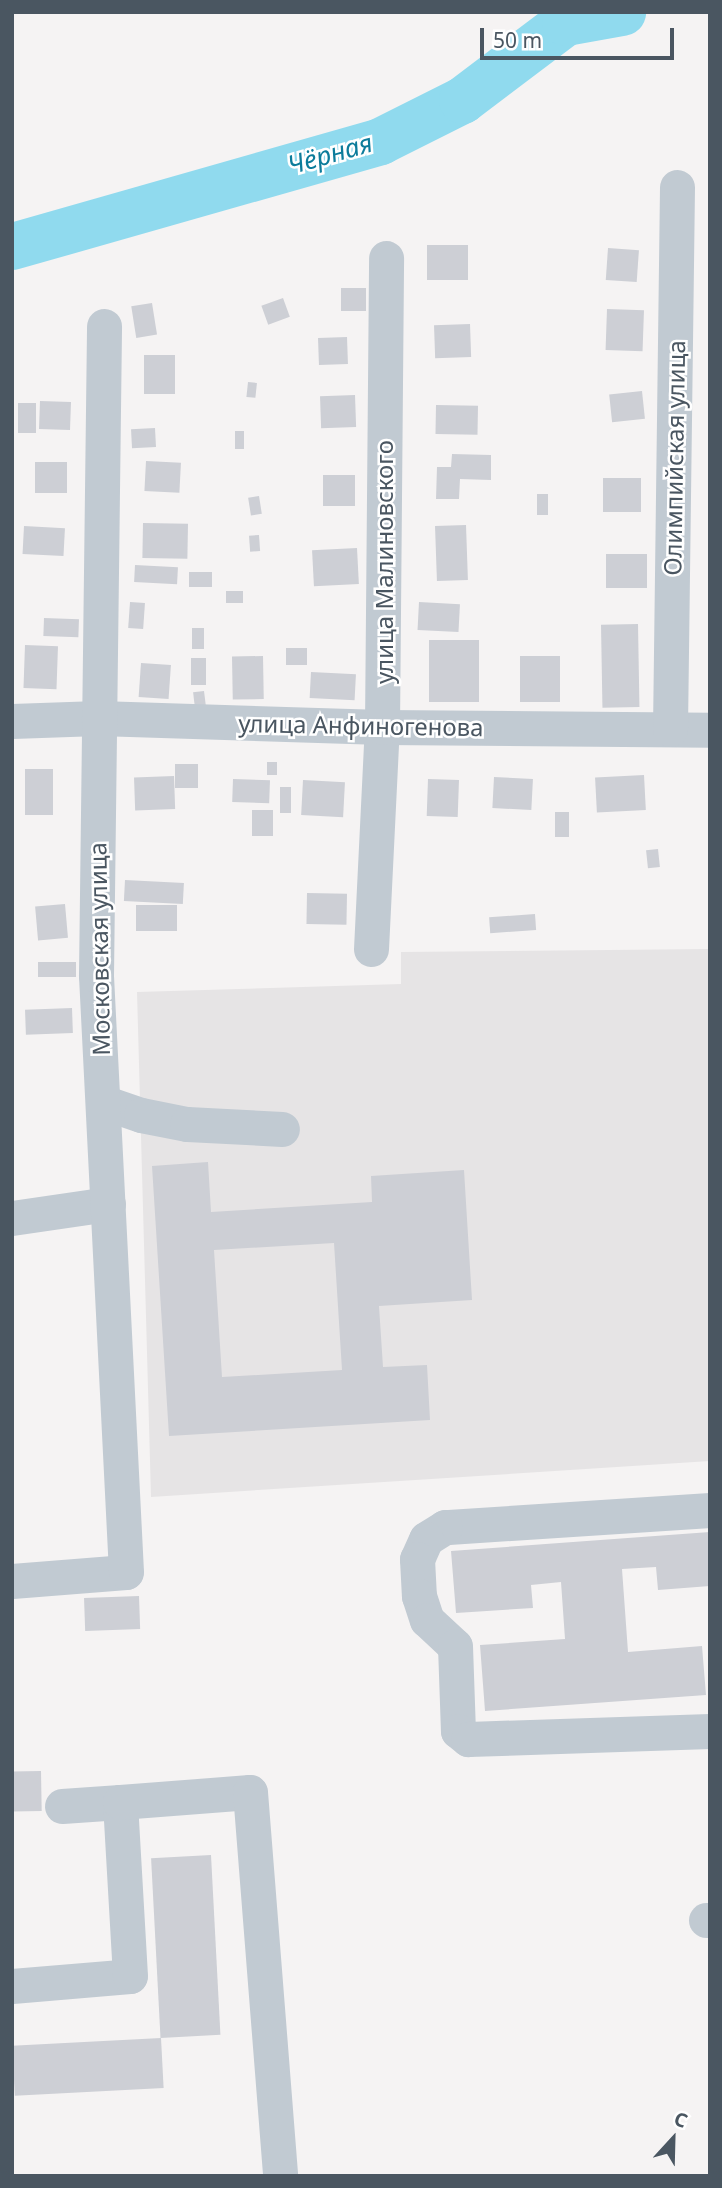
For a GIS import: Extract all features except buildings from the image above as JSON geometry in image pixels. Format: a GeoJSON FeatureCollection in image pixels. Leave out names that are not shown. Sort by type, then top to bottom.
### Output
{"type":"FeatureCollection","features":[{"type":"Feature","properties":{"kind":"street","name":"Олимпийская улица"},"geometry":{"type":"LineString","coordinates":[[670,729],[677,187]]}},
{"type":"Feature","properties":{"kind":"street","name":"улица Малиновского"},"geometry":{"type":"LineString","coordinates":[[371,949],[382,727],[386,258]]}},
{"type":"Feature","properties":{"kind":"street","name":"Московская улица"},"geometry":{"type":"LineString","coordinates":[[12,1581],[127,1573],[96,975],[104,326]]}},
{"type":"Feature","properties":{"kind":"street","name":"улица Анфиногенова"},"geometry":{"type":"LineString","coordinates":[[12,721],[98,718],[382,727],[710,730]]}},
{"type":"Feature","properties":{"kind":"street"},"geometry":{"type":"LineString","coordinates":[[103,1102],[141,1115],[187,1124],[282,1129]]}},
{"type":"Feature","properties":{"kind":"street"},"geometry":{"type":"LineString","coordinates":[[12,1218],[108,1205]]}},
{"type":"Feature","properties":{"kind":"street"},"geometry":{"type":"LineString","coordinates":[[710,1510],[445,1527],[426,1539],[417,1559],[419,1596],[427,1620],[455,1646],[458,1731],[468,1739],[710,1731]]}},
{"type":"Feature","properties":{"kind":"street"},"geometry":{"type":"LineString","coordinates":[[62,1806],[250,1792],[281,2176]]}},
{"type":"Feature","properties":{"kind":"street"},"geometry":{"type":"LineString","coordinates":[[12,1986],[130,1976],[120,1802]]}},
{"type":"Feature","properties":{"kind":"shaded area"},"geometry":{"type":"Polygon","coordinates":[[[710,949],[710,1461],[151,1497],[137,992],[401,984],[401,952],[710,949]]]}},
{"type":"Feature","properties":{"kind":"waterway","name":"Чёрная"},"geometry":{"type":"LineString","coordinates":[[12,246],[380,141],[462,100],[565,22],[622,12]]}}]}
